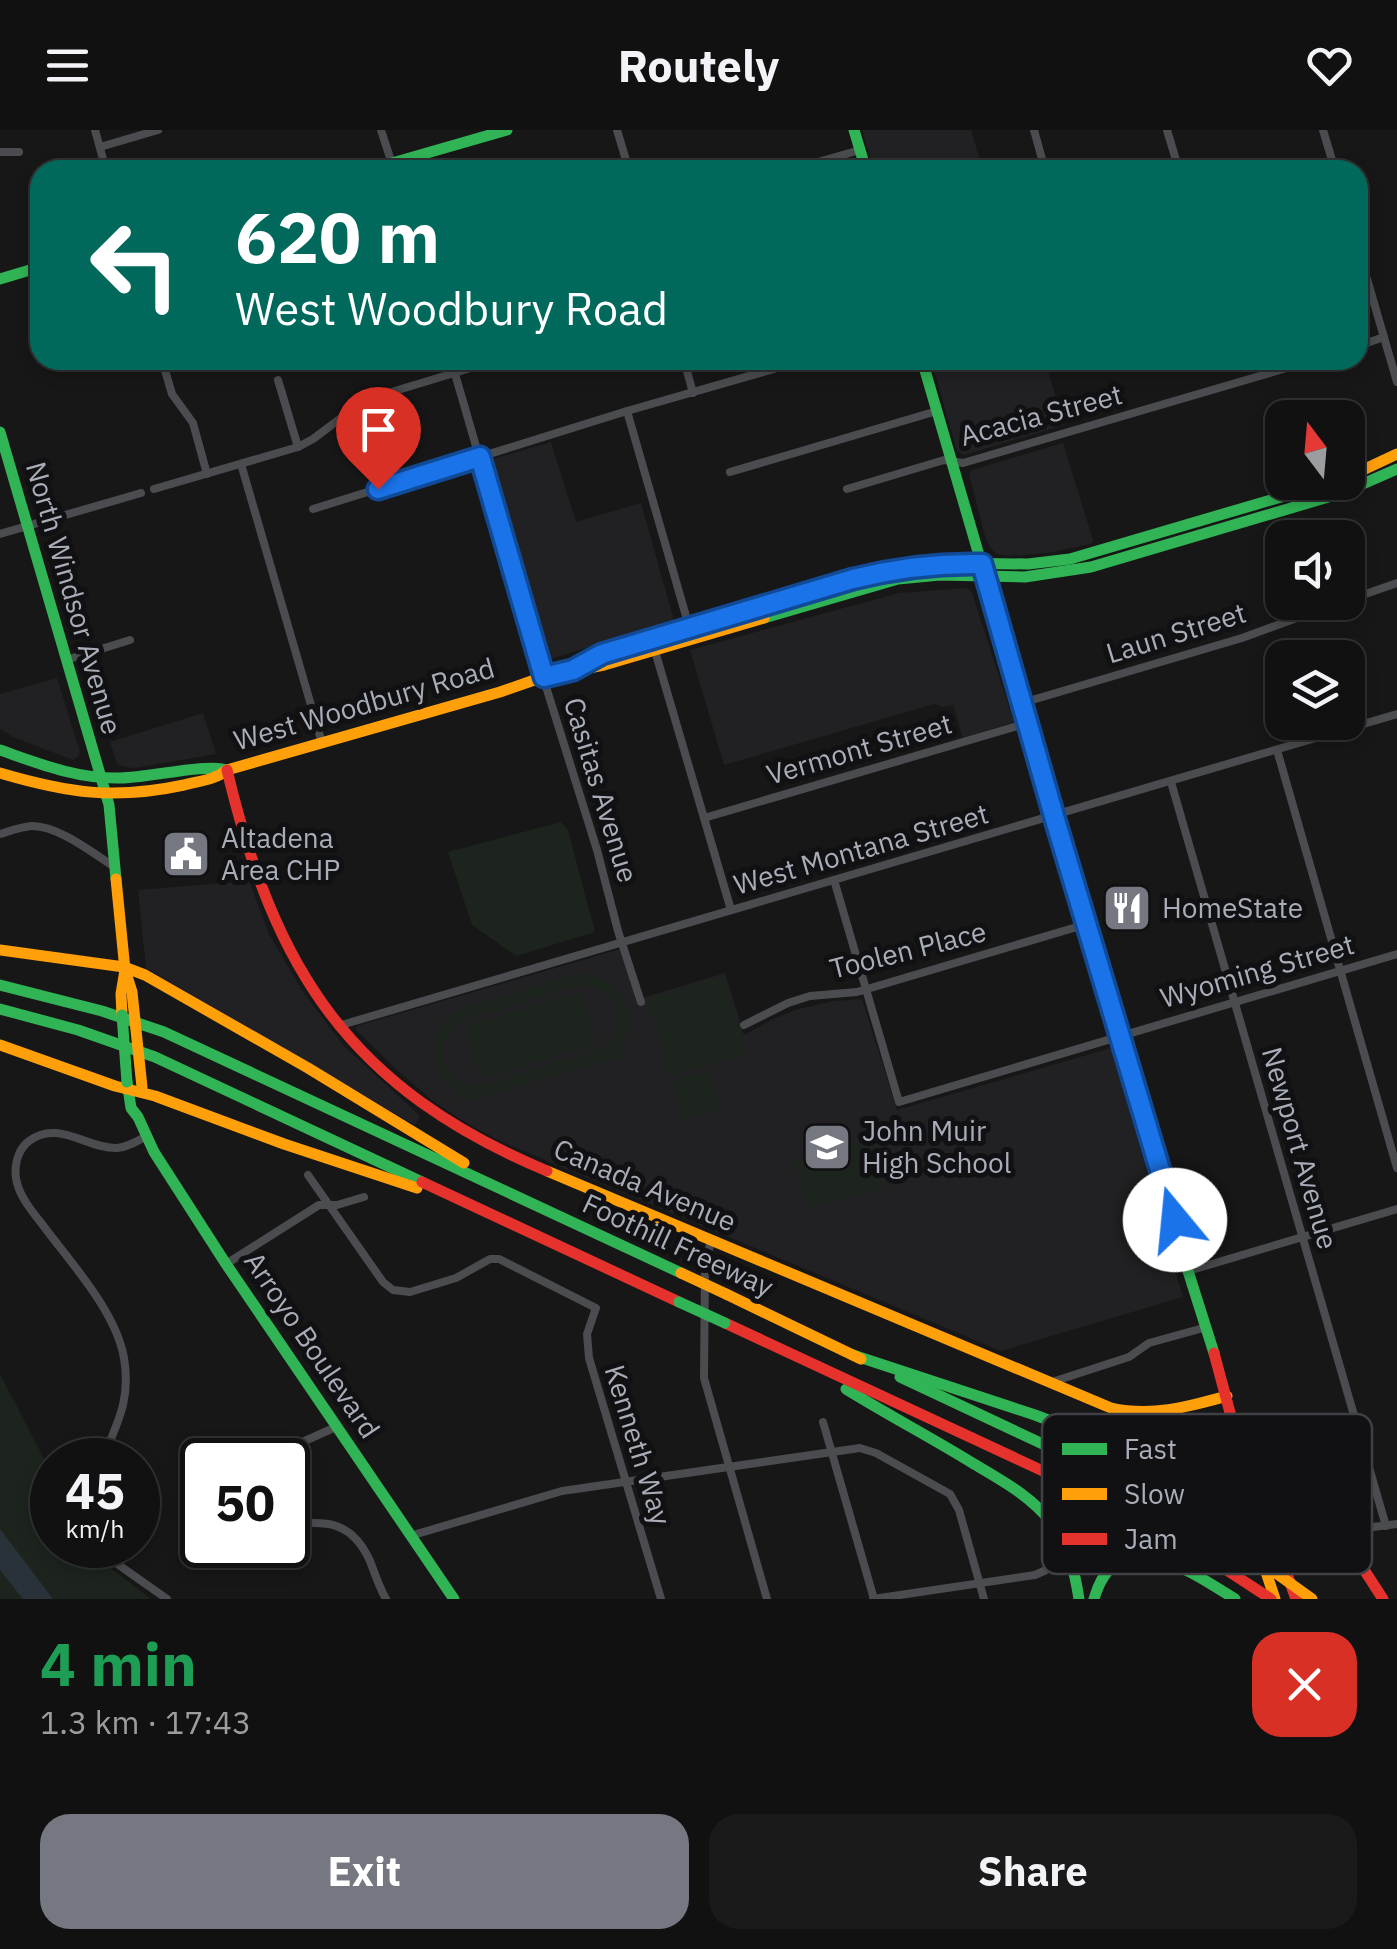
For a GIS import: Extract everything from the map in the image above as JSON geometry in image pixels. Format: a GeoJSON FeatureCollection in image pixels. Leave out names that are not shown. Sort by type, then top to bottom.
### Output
{"type":"FeatureCollection","features":[{"type":"Feature","properties":{"kind":"main road"},"geometry":{"type":"LineString","coordinates":[[412,160],[490,132],[507,130]]}},
{"type":"Feature","properties":{"kind":"main road"},"geometry":{"type":"LineString","coordinates":[[854,130],[863,160]]}},
{"type":"Feature","properties":{"kind":"main road"},"geometry":{"type":"LineString","coordinates":[[0,279],[30,270]]}},
{"type":"Feature","properties":{"kind":"main road"},"geometry":{"type":"LineString","coordinates":[[925,370],[1231,1414]]}},
{"type":"Feature","properties":{"kind":"main road","name":"North Windsor Avenue"},"geometry":{"type":"LineString","coordinates":[[0,432],[107,794],[125,969]]}},
{"type":"Feature","properties":{"kind":"main road"},"geometry":{"type":"LineString","coordinates":[[1365,469],[1397,454]]}},
{"type":"Feature","properties":{"kind":"main road","name":"West Woodbury Road"},"geometry":{"type":"LineString","coordinates":[[984,570],[1046,575],[1091,567],[1342,493],[1397,470]]}},
{"type":"Feature","properties":{"kind":"main road","name":"West Woodbury Road"},"geometry":{"type":"LineString","coordinates":[[0,774],[59,789],[107,794],[219,777],[227,770],[544,677],[604,665],[653,645],[898,579],[1088,556],[1273,500]]}},
{"type":"Feature","properties":{"kind":"main road","name":"West Woodbury Road"},"geometry":{"type":"LineString","coordinates":[[0,750],[82,776],[138,779],[215,766],[227,770]]}},
{"type":"Feature","properties":{"kind":"main road","name":"Canada Avenue"},"geometry":{"type":"LineString","coordinates":[[227,770],[259,879],[279,930],[303,973],[355,1045],[448,1122],[520,1160],[1130,1414],[1164,1414],[1226,1396]]}},
{"type":"Feature","properties":{"kind":"main road"},"geometry":{"type":"LineString","coordinates":[[0,950],[145,975],[294,1060],[518,1198]]}},
{"type":"Feature","properties":{"kind":"main road"},"geometry":{"type":"LineString","coordinates":[[125,969],[132,992],[144,1107],[138,1114]]}},
{"type":"Feature","properties":{"kind":"main road","name":"Arroyo Boulevard"},"geometry":{"type":"LineString","coordinates":[[125,969],[121,994],[127,1085],[131,1108],[138,1114],[145,1137],[226,1264],[454,1599]]}},
{"type":"Feature","properties":{"kind":"main road","name":"Foothill Freeway"},"geometry":{"type":"LineString","coordinates":[[0,986],[102,1011],[164,1032],[1042,1444]]}},
{"type":"Feature","properties":{"kind":"main road","name":"Foothill Freeway"},"geometry":{"type":"LineString","coordinates":[[0,1009],[104,1037],[156,1057],[1042,1471]]}},
{"type":"Feature","properties":{"kind":"main road"},"geometry":{"type":"LineString","coordinates":[[0,1045],[142,1090],[284,1144],[491,1212]]}},
{"type":"Feature","properties":{"kind":"main road"},"geometry":{"type":"LineString","coordinates":[[792,1355],[988,1472],[1042,1513]]}},
{"type":"Feature","properties":{"kind":"main road"},"geometry":{"type":"LineString","coordinates":[[853,1355],[1042,1418]]}},
{"type":"Feature","properties":{"kind":"main road"},"geometry":{"type":"LineString","coordinates":[[1075,1574],[1079,1599]]}},
{"type":"Feature","properties":{"kind":"main road"},"geometry":{"type":"LineString","coordinates":[[1094,1599],[1105,1574]]}},
{"type":"Feature","properties":{"kind":"main road"},"geometry":{"type":"LineString","coordinates":[[1189,1574],[1235,1599]]}},
{"type":"Feature","properties":{"kind":"main road","name":"Foothill Freeway"},"geometry":{"type":"LineString","coordinates":[[1235,1574],[1273,1599]]}},
{"type":"Feature","properties":{"kind":"main road"},"geometry":{"type":"LineString","coordinates":[[1265,1574],[1273,1599]]}},
{"type":"Feature","properties":{"kind":"main road","name":"Foothill Freeway"},"geometry":{"type":"LineString","coordinates":[[1277,1574],[1312,1599]]}},
{"type":"Feature","properties":{"kind":"main road"},"geometry":{"type":"LineString","coordinates":[[1287,1574],[1296,1599]]}},
{"type":"Feature","properties":{"kind":"main road"},"geometry":{"type":"LineString","coordinates":[[1366,1574],[1382,1599]]}},
{"type":"Feature","properties":{"kind":"street"},"geometry":{"type":"LineString","coordinates":[[95,130],[103,160]]}},
{"type":"Feature","properties":{"kind":"street"},"geometry":{"type":"LineString","coordinates":[[100,147],[158,130]]}},
{"type":"Feature","properties":{"kind":"street"},"geometry":{"type":"LineString","coordinates":[[382,130],[390,160]]}},
{"type":"Feature","properties":{"kind":"street"},"geometry":{"type":"LineString","coordinates":[[617,130],[626,160]]}},
{"type":"Feature","properties":{"kind":"street"},"geometry":{"type":"LineString","coordinates":[[1034,130],[1042,160]]}},
{"type":"Feature","properties":{"kind":"street"},"geometry":{"type":"LineString","coordinates":[[1167,130],[1176,160]]}},
{"type":"Feature","properties":{"kind":"street"},"geometry":{"type":"LineString","coordinates":[[1323,130],[1332,160]]}},
{"type":"Feature","properties":{"kind":"street"},"geometry":{"type":"LineString","coordinates":[[825,160],[860,150]]}},
{"type":"Feature","properties":{"kind":"street"},"geometry":{"type":"LineString","coordinates":[[0,152],[18,152]]}},
{"type":"Feature","properties":{"kind":"street"},"geometry":{"type":"LineString","coordinates":[[1368,282],[1397,382]]}},
{"type":"Feature","properties":{"kind":"street"},"geometry":{"type":"LineString","coordinates":[[1368,343],[1384,337]]}},
{"type":"Feature","properties":{"kind":"street"},"geometry":{"type":"LineString","coordinates":[[165,370],[172,394],[192,422],[207,474]]}},
{"type":"Feature","properties":{"kind":"street","name":"Casitas Avenue"},"geometry":{"type":"LineString","coordinates":[[454,370],[641,1002]]}},
{"type":"Feature","properties":{"kind":"street"},"geometry":{"type":"LineString","coordinates":[[154,489],[298,447],[365,400],[465,370]]}},
{"type":"Feature","properties":{"kind":"street"},"geometry":{"type":"LineString","coordinates":[[687,370],[693,393]]}},
{"type":"Feature","properties":{"kind":"street"},"geometry":{"type":"LineString","coordinates":[[314,509],[771,370]]}},
{"type":"Feature","properties":{"kind":"street","name":"Acacia Street"},"geometry":{"type":"LineString","coordinates":[[847,490],[944,460],[962,463],[1280,370]]}},
{"type":"Feature","properties":{"kind":"street"},"geometry":{"type":"LineString","coordinates":[[278,380],[298,447]]}},
{"type":"Feature","properties":{"kind":"street"},"geometry":{"type":"LineString","coordinates":[[627,411],[691,634]]}},
{"type":"Feature","properties":{"kind":"street"},"geometry":{"type":"LineString","coordinates":[[730,472],[937,411]]}},
{"type":"Feature","properties":{"kind":"street"},"geometry":{"type":"LineString","coordinates":[[242,464],[322,743]]}},
{"type":"Feature","properties":{"kind":"street"},"geometry":{"type":"LineString","coordinates":[[0,534],[142,493]]}},
{"type":"Feature","properties":{"kind":"street","name":"Laun Street"},"geometry":{"type":"LineString","coordinates":[[1365,593],[1397,582]]}},
{"type":"Feature","properties":{"kind":"street","name":"Laun Street"},"geometry":{"type":"LineString","coordinates":[[1022,703],[1292,620]]}},
{"type":"Feature","properties":{"kind":"street"},"geometry":{"type":"LineString","coordinates":[[66,660],[130,640]]}},
{"type":"Feature","properties":{"kind":"street"},"geometry":{"type":"LineString","coordinates":[[653,645],[731,910]]}},
{"type":"Feature","properties":{"kind":"street","name":"West Montana Street"},"geometry":{"type":"LineString","coordinates":[[338,1026],[1397,714]]}},
{"type":"Feature","properties":{"kind":"street","name":"Vermont Street"},"geometry":{"type":"LineString","coordinates":[[704,818],[1028,724]]}},
{"type":"Feature","properties":{"kind":"street"},"geometry":{"type":"LineString","coordinates":[[1277,750],[1397,1168]]}},
{"type":"Feature","properties":{"kind":"street","name":"Newport Avenue"},"geometry":{"type":"LineString","coordinates":[[1171,782],[1353,1414]]}},
{"type":"Feature","properties":{"kind":"street"},"geometry":{"type":"LineString","coordinates":[[0,834],[32,826],[44,828],[116,868]]}},
{"type":"Feature","properties":{"kind":"street"},"geometry":{"type":"LineString","coordinates":[[834,880],[866,988]]}},
{"type":"Feature","properties":{"kind":"street","name":"Toolen Place"},"geometry":{"type":"LineString","coordinates":[[744,1025],[810,996],[857,992],[1087,924]]}},
{"type":"Feature","properties":{"kind":"street","name":"Wyoming Street"},"geometry":{"type":"LineString","coordinates":[[866,988],[900,1102],[1397,954]]}},
{"type":"Feature","properties":{"kind":"street"},"geometry":{"type":"LineString","coordinates":[[111,1438],[127,1393],[124,1354],[98,1300],[18,1188],[17,1158],[27,1142],[52,1132],[115,1148],[145,1137]]}},
{"type":"Feature","properties":{"kind":"street","name":"Kenneth Way"},"geometry":{"type":"LineString","coordinates":[[308,1175],[383,1282],[393,1290],[410,1292],[456,1278],[499,1258],[596,1308],[588,1334],[590,1358],[660,1599]]}},
{"type":"Feature","properties":{"kind":"street"},"geometry":{"type":"LineString","coordinates":[[226,1264],[319,1205],[337,1205],[364,1196]]}},
{"type":"Feature","properties":{"kind":"street"},"geometry":{"type":"LineString","coordinates":[[1188,1270],[1397,1209]]}},
{"type":"Feature","properties":{"kind":"street"},"geometry":{"type":"LineString","coordinates":[[711,1240],[704,1268],[704,1378],[767,1599]]}},
{"type":"Feature","properties":{"kind":"street"},"geometry":{"type":"LineString","coordinates":[[1050,1382],[1129,1356],[1150,1343],[1207,1327]]}},
{"type":"Feature","properties":{"kind":"street"},"geometry":{"type":"LineString","coordinates":[[823,1422],[873,1599],[1042,1572]]}},
{"type":"Feature","properties":{"kind":"street"},"geometry":{"type":"LineString","coordinates":[[310,1439],[336,1427]]}},
{"type":"Feature","properties":{"kind":"street"},"geometry":{"type":"LineString","coordinates":[[410,1536],[562,1492],[860,1448],[950,1494],[984,1599]]}},
{"type":"Feature","properties":{"kind":"street","name":"Newport Avenue"},"geometry":{"type":"LineString","coordinates":[[1372,1478],[1386,1526]]}},
{"type":"Feature","properties":{"kind":"street"},"geometry":{"type":"LineString","coordinates":[[310,1523],[349,1532],[362,1546],[386,1599]]}},
{"type":"Feature","properties":{"kind":"street"},"geometry":{"type":"LineString","coordinates":[[1372,1527],[1397,1524]]}},
{"type":"Feature","properties":{"kind":"street"},"geometry":{"type":"LineString","coordinates":[[123,1568],[167,1599]]}},
{"type":"Feature","properties":{"kind":"shaded area"},"geometry":{"type":"Polygon","coordinates":[[[862,130],[971,130],[980,160],[871,160],[862,130]]]}},
{"type":"Feature","properties":{"kind":"shaded area"},"geometry":{"type":"Polygon","coordinates":[[[934,370],[1048,370],[1064,425],[964,455],[957,451],[934,370]]]}},
{"type":"Feature","properties":{"kind":"shaded area"},"geometry":{"type":"Polygon","coordinates":[[[551,442],[576,522],[641,503],[673,617],[672,622],[550,659],[543,653],[488,466],[490,460],[551,442]]]}},
{"type":"Feature","properties":{"kind":"shaded area"},"geometry":{"type":"Polygon","coordinates":[[[1063,443],[1094,543],[1048,553],[997,554],[986,540],[969,474],[1063,443]]]}},
{"type":"Feature","properties":{"kind":"shaded area"},"geometry":{"type":"Polygon","coordinates":[[[967,588],[972,593],[1014,722],[963,738],[953,705],[934,704],[724,765],[690,650],[899,593],[967,588]]]}},
{"type":"Feature","properties":{"kind":"shaded area"},"geometry":{"type":"Polygon","coordinates":[[[57,678],[80,752],[73,760],[0,729],[0,694],[57,678]]]}},
{"type":"Feature","properties":{"kind":"shaded area"},"geometry":{"type":"Polygon","coordinates":[[[203,713],[216,754],[135,768],[117,764],[110,742],[203,713]]]}},
{"type":"Feature","properties":{"kind":"shaded area"},"geometry":{"type":"Polygon","coordinates":[[[561,822],[568,830],[595,932],[516,956],[472,925],[448,852],[561,822]]]}},
{"type":"Feature","properties":{"kind":"shaded area"},"geometry":{"type":"Polygon","coordinates":[[[249,881],[269,934],[303,992],[344,1046],[420,1116],[415,1125],[146,968],[138,890],[249,881]]]}},
{"type":"Feature","properties":{"kind":"shaded area","name":"John Muir High School"},"geometry":{"type":"Polygon","coordinates":[[[620,949],[636,1000],[725,973],[744,1035],[798,1009],[862,999],[897,1110],[1111,1048],[1183,1297],[1001,1351],[507,1144],[433,1101],[356,1030],[357,1026],[620,949]]]}},
{"type":"Feature","properties":{"kind":"shaded area"},"geometry":{"type":"Polygon","coordinates":[[[585,974],[603,980],[622,997],[628,1014],[625,1055],[462,1103],[459,1092],[445,1082],[434,1063],[433,1042],[442,1023],[465,1007],[585,974]],[[579,985],[458,1022],[449,1032],[443,1053],[450,1072],[458,1079],[482,1085],[603,1048],[617,1028],[618,1017],[611,998],[592,987],[579,985]]]}},
{"type":"Feature","properties":{"kind":"shaded area"},"geometry":{"type":"Polygon","coordinates":[[[724,976],[747,1054],[670,1077],[648,999],[724,976]]]}},
{"type":"Feature","properties":{"kind":"shaded area"},"geometry":{"type":"Polygon","coordinates":[[[581,992],[596,1044],[480,1078],[465,1026],[581,992]]]}},
{"type":"Feature","properties":{"kind":"shaded area"},"geometry":{"type":"Polygon","coordinates":[[[710,1070],[721,1108],[683,1120],[672,1081],[710,1070]]]}},
{"type":"Feature","properties":{"kind":"shaded area"},"geometry":{"type":"Polygon","coordinates":[[[872,1139],[885,1187],[807,1208],[794,1160],[872,1139]]]}},
{"type":"Feature","properties":{"kind":"shaded area"},"geometry":{"type":"Polygon","coordinates":[[[0,1374],[33,1438],[30,1438],[30,1568],[111,1568],[151,1599],[0,1599],[0,1374]]]}},
{"type":"Feature","properties":{"kind":"shaded area"},"geometry":{"type":"Polygon","coordinates":[[[0,1529],[53,1599],[23,1599],[0,1570],[0,1529]]]}},
{"type":"Feature","properties":{"kind":"traffic: fast"},"geometry":{"type":"LineString","coordinates":[[403,160],[507,130]]}},
{"type":"Feature","properties":{"kind":"traffic: fast"},"geometry":{"type":"LineString","coordinates":[[854,130],[863,160]]}},
{"type":"Feature","properties":{"kind":"traffic: fast"},"geometry":{"type":"LineString","coordinates":[[0,279],[30,270]]}},
{"type":"Feature","properties":{"kind":"traffic: fast"},"geometry":{"type":"LineString","coordinates":[[925,370],[1214,1353]]}},
{"type":"Feature","properties":{"kind":"traffic: fast"},"geometry":{"type":"LineString","coordinates":[[0,432],[109,805],[116,879]]}},
{"type":"Feature","properties":{"kind":"traffic: fast"},"geometry":{"type":"LineString","coordinates":[[764,618],[898,579],[940,575],[1025,577],[1091,567],[1342,493],[1397,469]]}},
{"type":"Feature","properties":{"kind":"traffic: fast"},"geometry":{"type":"LineString","coordinates":[[584,663],[602,654],[893,569],[945,563],[1028,564],[1070,559],[1271,500]]}},
{"type":"Feature","properties":{"kind":"traffic: fast"},"geometry":{"type":"LineString","coordinates":[[0,750],[59,770],[104,778],[205,768],[227,770]]}},
{"type":"Feature","properties":{"kind":"traffic: fast"},"geometry":{"type":"LineString","coordinates":[[0,985],[102,1011],[164,1032],[681,1273]]}},
{"type":"Feature","properties":{"kind":"traffic: fast"},"geometry":{"type":"LineString","coordinates":[[0,1009],[78,1030],[155,1057],[422,1182]]}},
{"type":"Feature","properties":{"kind":"traffic: fast"},"geometry":{"type":"LineString","coordinates":[[122,1015],[127,1082]]}},
{"type":"Feature","properties":{"kind":"traffic: fast"},"geometry":{"type":"LineString","coordinates":[[127,1082],[131,1108],[154,1152],[454,1599]]}},
{"type":"Feature","properties":{"kind":"traffic: fast"},"geometry":{"type":"LineString","coordinates":[[679,1302],[725,1323]]}},
{"type":"Feature","properties":{"kind":"traffic: fast"},"geometry":{"type":"LineString","coordinates":[[853,1355],[1042,1418]]}},
{"type":"Feature","properties":{"kind":"traffic: fast"},"geometry":{"type":"LineString","coordinates":[[900,1377],[1042,1444]]}},
{"type":"Feature","properties":{"kind":"traffic: fast"},"geometry":{"type":"LineString","coordinates":[[846,1389],[996,1477],[1042,1513]]}},
{"type":"Feature","properties":{"kind":"traffic: fast"},"geometry":{"type":"LineString","coordinates":[[1074,1574],[1079,1599]]}},
{"type":"Feature","properties":{"kind":"traffic: fast"},"geometry":{"type":"LineString","coordinates":[[1094,1599],[1106,1574]]}},
{"type":"Feature","properties":{"kind":"traffic: fast"},"geometry":{"type":"LineString","coordinates":[[1194,1574],[1235,1599]]}},
{"type":"Feature","properties":{"kind":"traffic: slow"},"geometry":{"type":"LineString","coordinates":[[1365,469],[1397,454]]}},
{"type":"Feature","properties":{"kind":"traffic: slow"},"geometry":{"type":"LineString","coordinates":[[0,773],[91,792],[135,792],[184,785],[543,677],[604,665],[764,618]]}},
{"type":"Feature","properties":{"kind":"traffic: slow"},"geometry":{"type":"LineString","coordinates":[[116,879],[125,970],[122,1015]]}},
{"type":"Feature","properties":{"kind":"traffic: slow"},"geometry":{"type":"LineString","coordinates":[[0,950],[124,967],[145,975],[464,1163]]}},
{"type":"Feature","properties":{"kind":"traffic: slow"},"geometry":{"type":"LineString","coordinates":[[125,970],[132,992],[142,1087]]}},
{"type":"Feature","properties":{"kind":"traffic: slow"},"geometry":{"type":"LineString","coordinates":[[0,1045],[417,1188]]}},
{"type":"Feature","properties":{"kind":"traffic: slow"},"geometry":{"type":"LineString","coordinates":[[547,1171],[1111,1408],[1155,1411],[1227,1396]]}},
{"type":"Feature","properties":{"kind":"traffic: slow"},"geometry":{"type":"LineString","coordinates":[[681,1273],[726,1294]]}},
{"type":"Feature","properties":{"kind":"traffic: slow"},"geometry":{"type":"LineString","coordinates":[[726,1294],[861,1359]]}},
{"type":"Feature","properties":{"kind":"traffic: slow"},"geometry":{"type":"LineString","coordinates":[[1267,1574],[1275,1599]]}},
{"type":"Feature","properties":{"kind":"traffic: slow"},"geometry":{"type":"LineString","coordinates":[[1277,1574],[1312,1599]]}},
{"type":"Feature","properties":{"kind":"traffic: jam"},"geometry":{"type":"LineString","coordinates":[[227,770],[246,842],[270,906],[298,964],[332,1016],[372,1061],[421,1102],[479,1139],[547,1171]]}},
{"type":"Feature","properties":{"kind":"traffic: jam"},"geometry":{"type":"LineString","coordinates":[[422,1182],[679,1302]]}},
{"type":"Feature","properties":{"kind":"traffic: jam"},"geometry":{"type":"LineString","coordinates":[[725,1323],[1042,1471]]}},
{"type":"Feature","properties":{"kind":"traffic: jam"},"geometry":{"type":"LineString","coordinates":[[1214,1353],[1230,1414]]}},
{"type":"Feature","properties":{"kind":"traffic: jam"},"geometry":{"type":"LineString","coordinates":[[1233,1574],[1271,1599]]}},
{"type":"Feature","properties":{"kind":"traffic: jam"},"geometry":{"type":"LineString","coordinates":[[1287,1574],[1296,1599]]}},
{"type":"Feature","properties":{"kind":"traffic: jam"},"geometry":{"type":"LineString","coordinates":[[1367,1574],[1383,1599]]}},
{"type":"Feature","properties":{"kind":"place","name":"Altadena Area CHP"},"geometry":{"type":"Point","coordinates":[186,854]}},
{"type":"Feature","properties":{"kind":"place","name":"HomeState"},"geometry":{"type":"Point","coordinates":[1127,908]}},
{"type":"Feature","properties":{"kind":"place","name":"John Muir High School"},"geometry":{"type":"Point","coordinates":[827,1147]}},
{"type":"Feature","properties":{"kind":"route"},"geometry":{"type":"LineString","coordinates":[[378,489],[480,457],[544,677],[573,670],[602,654],[853,579],[944,563],[982,564],[1175,1220]]}}]}
